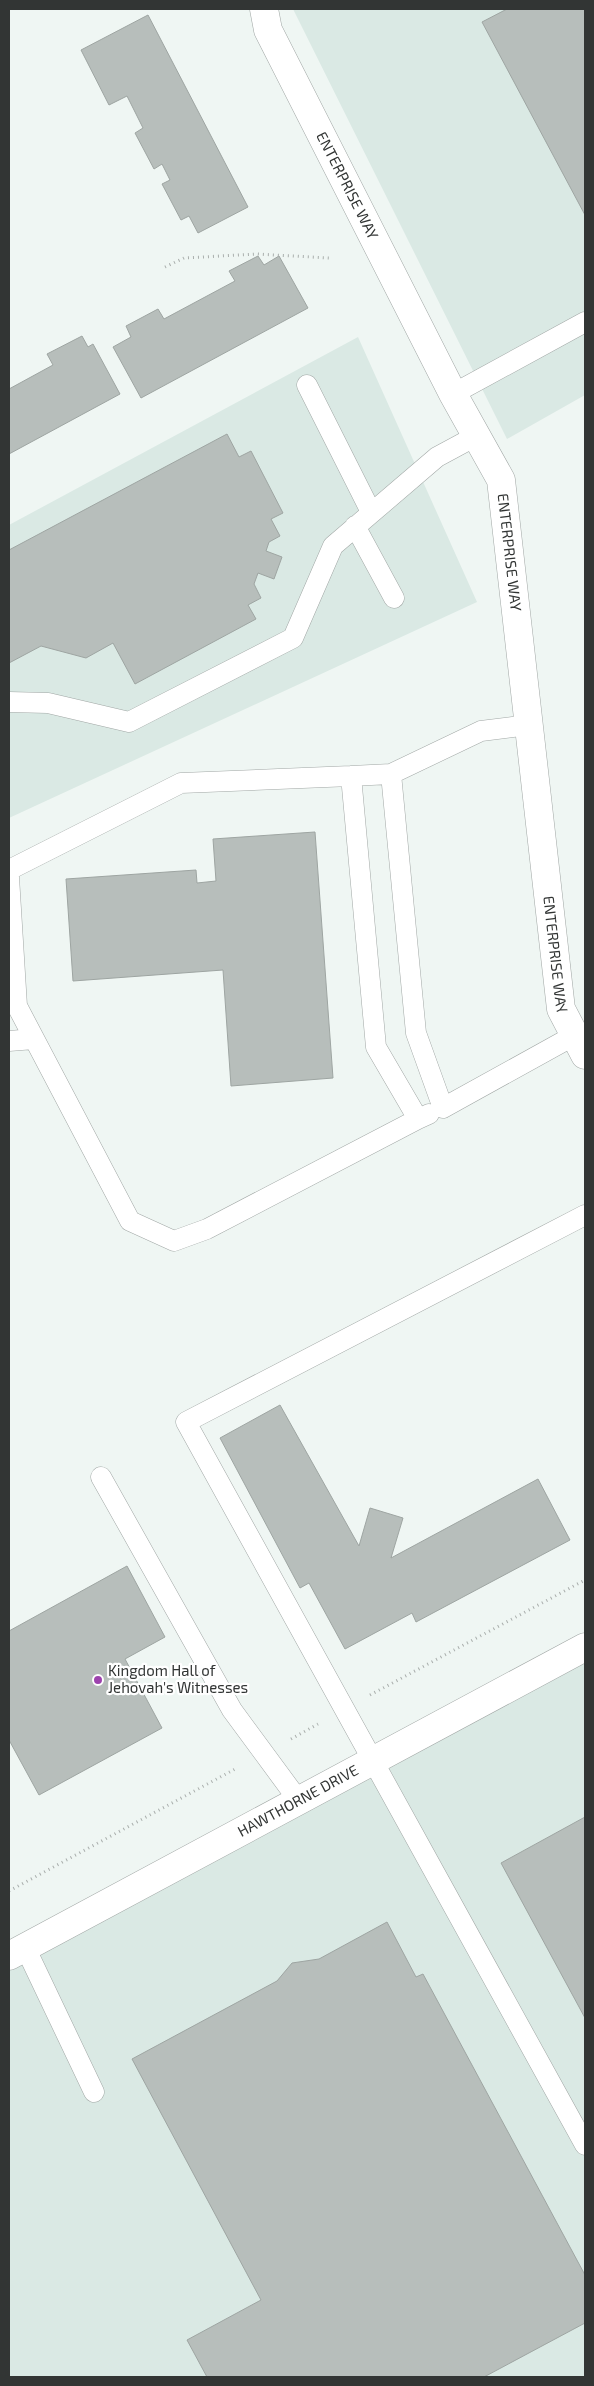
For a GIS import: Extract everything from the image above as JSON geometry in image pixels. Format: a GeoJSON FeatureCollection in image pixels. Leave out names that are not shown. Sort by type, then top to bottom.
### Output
{"type":"FeatureCollection","features":[{"type":"Feature","properties":{"kind":"street","name":"ENTERPRISE WAY"},"geometry":{"type":"LineString","coordinates":[[264,9],[268,30],[452,394],[501,480],[561,1009],[580,1045]]}},
{"type":"Feature","properties":{"kind":"street","name":"HAWTHORNE DRIVE"},"geometry":{"type":"LineString","coordinates":[[17,1951],[585,1647]]}},
{"type":"Feature","properties":{"kind":"lane"},"geometry":{"type":"LineString","coordinates":[[452,394],[585,322]]}},
{"type":"Feature","properties":{"kind":"lane"},"geometry":{"type":"LineString","coordinates":[[307,384],[371,512]]}},
{"type":"Feature","properties":{"kind":"lane"},"geometry":{"type":"LineString","coordinates":[[9,702],[48,703],[129,722],[293,638],[333,546],[437,457],[476,436]]}},
{"type":"Feature","properties":{"kind":"lane"},"geometry":{"type":"LineString","coordinates":[[355,526],[394,598]]}},
{"type":"Feature","properties":{"kind":"lane"},"geometry":{"type":"LineString","coordinates":[[9,870],[181,783],[391,774],[481,731],[528,725]]}},
{"type":"Feature","properties":{"kind":"lane"},"geometry":{"type":"LineString","coordinates":[[391,774],[416,1033],[442,1108]]}},
{"type":"Feature","properties":{"kind":"lane"},"geometry":{"type":"LineString","coordinates":[[351,776],[376,1047],[418,1119]]}},
{"type":"Feature","properties":{"kind":"lane"},"geometry":{"type":"LineString","coordinates":[[9,877],[17,1006],[130,1220],[174,1241],[207,1229],[418,1119],[580,1045]]}},
{"type":"Feature","properties":{"kind":"lane"},"geometry":{"type":"LineString","coordinates":[[9,1041],[34,1039]]}},
{"type":"Feature","properties":{"kind":"lane"},"geometry":{"type":"LineString","coordinates":[[585,1215],[186,1422],[585,2145]]}},
{"type":"Feature","properties":{"kind":"lane"},"geometry":{"type":"LineString","coordinates":[[101,1477],[232,1710],[299,1800]]}},
{"type":"Feature","properties":{"kind":"lane"},"geometry":{"type":"LineString","coordinates":[[17,1951],[94,2092]]}},
{"type":"Feature","properties":{"kind":"path"},"geometry":{"type":"LineString","coordinates":[[165,267],[184,258],[230,255],[257,254],[329,258]]}},
{"type":"Feature","properties":{"kind":"path"},"geometry":{"type":"LineString","coordinates":[[9,1891],[585,1580]]}},
{"type":"Feature","properties":{"kind":"shaded area"},"geometry":{"type":"Polygon","coordinates":[[[293,9],[585,9],[585,395],[507,439],[293,9]]]}},
{"type":"Feature","properties":{"kind":"shaded area"},"geometry":{"type":"Polygon","coordinates":[[[358,337],[477,602],[9,818],[9,525],[358,337]]]}},
{"type":"Feature","properties":{"kind":"shaded area"},"geometry":{"type":"Polygon","coordinates":[[[585,1647],[585,2377],[9,2377],[9,1956],[585,1647]]]}},
{"type":"Feature","properties":{"kind":"building"},"geometry":{"type":"Polygon","coordinates":[[[507,9],[585,9],[585,215],[482,22],[507,9]]]}},
{"type":"Feature","properties":{"kind":"building"},"geometry":{"type":"Polygon","coordinates":[[[148,15],[248,207],[198,233],[189,216],[181,220],[162,184],[170,180],[162,164],[154,169],[135,133],[143,128],[127,96],[109,105],[81,50],[148,15]]]}},
{"type":"Feature","properties":{"kind":"building"},"geometry":{"type":"Polygon","coordinates":[[[258,256],[264,265],[279,256],[308,308],[141,398],[113,347],[131,337],[126,326],[158,309],[164,319],[235,281],[229,271],[258,256]]]}},
{"type":"Feature","properties":{"kind":"building"},"geometry":{"type":"Polygon","coordinates":[[[82,336],[88,347],[93,344],[120,394],[9,454],[9,389],[53,365],[47,354],[82,336]]]}},
{"type":"Feature","properties":{"kind":"building"},"geometry":{"type":"Polygon","coordinates":[[[227,434],[239,457],[251,451],[283,513],[271,519],[280,536],[269,542],[266,551],[282,557],[274,579],[258,573],[254,584],[261,598],[248,605],[256,619],[135,684],[113,643],[86,658],[41,646],[9,663],[9,550],[227,434]]]}},
{"type":"Feature","properties":{"kind":"building"},"geometry":{"type":"Polygon","coordinates":[[[315,832],[333,1078],[231,1086],[223,970],[73,981],[66,879],[196,870],[197,883],[216,881],[213,839],[315,832]]]}},
{"type":"Feature","properties":{"kind":"building"},"geometry":{"type":"Polygon","coordinates":[[[280,1405],[359,1546],[370,1508],[403,1518],[391,1558],[538,1479],[570,1540],[416,1622],[412,1613],[345,1649],[309,1583],[300,1588],[220,1438],[280,1405]]]}},
{"type":"Feature","properties":{"kind":"building","name":"Kingdom Hall of Jehovah's Witnesses"},"geometry":{"type":"Polygon","coordinates":[[[127,1566],[165,1637],[125,1659],[162,1728],[39,1795],[9,1740],[9,1631],[127,1566]]]}},
{"type":"Feature","properties":{"kind":"building"},"geometry":{"type":"Polygon","coordinates":[[[585,1817],[585,2018],[501,1863],[585,1817]]]}},
{"type":"Feature","properties":{"kind":"building"},"geometry":{"type":"Polygon","coordinates":[[[387,1922],[416,1977],[423,1974],[585,2275],[585,2323],[484,2377],[207,2377],[187,2340],[261,2300],[132,2059],[277,1981],[292,1963],[319,1959],[387,1922]]]}},
{"type":"Feature","properties":{"kind":"place","name":"Kingdom Hall of Jehovah's Witnesses"},"geometry":{"type":"Point","coordinates":[98,1680]}}]}
